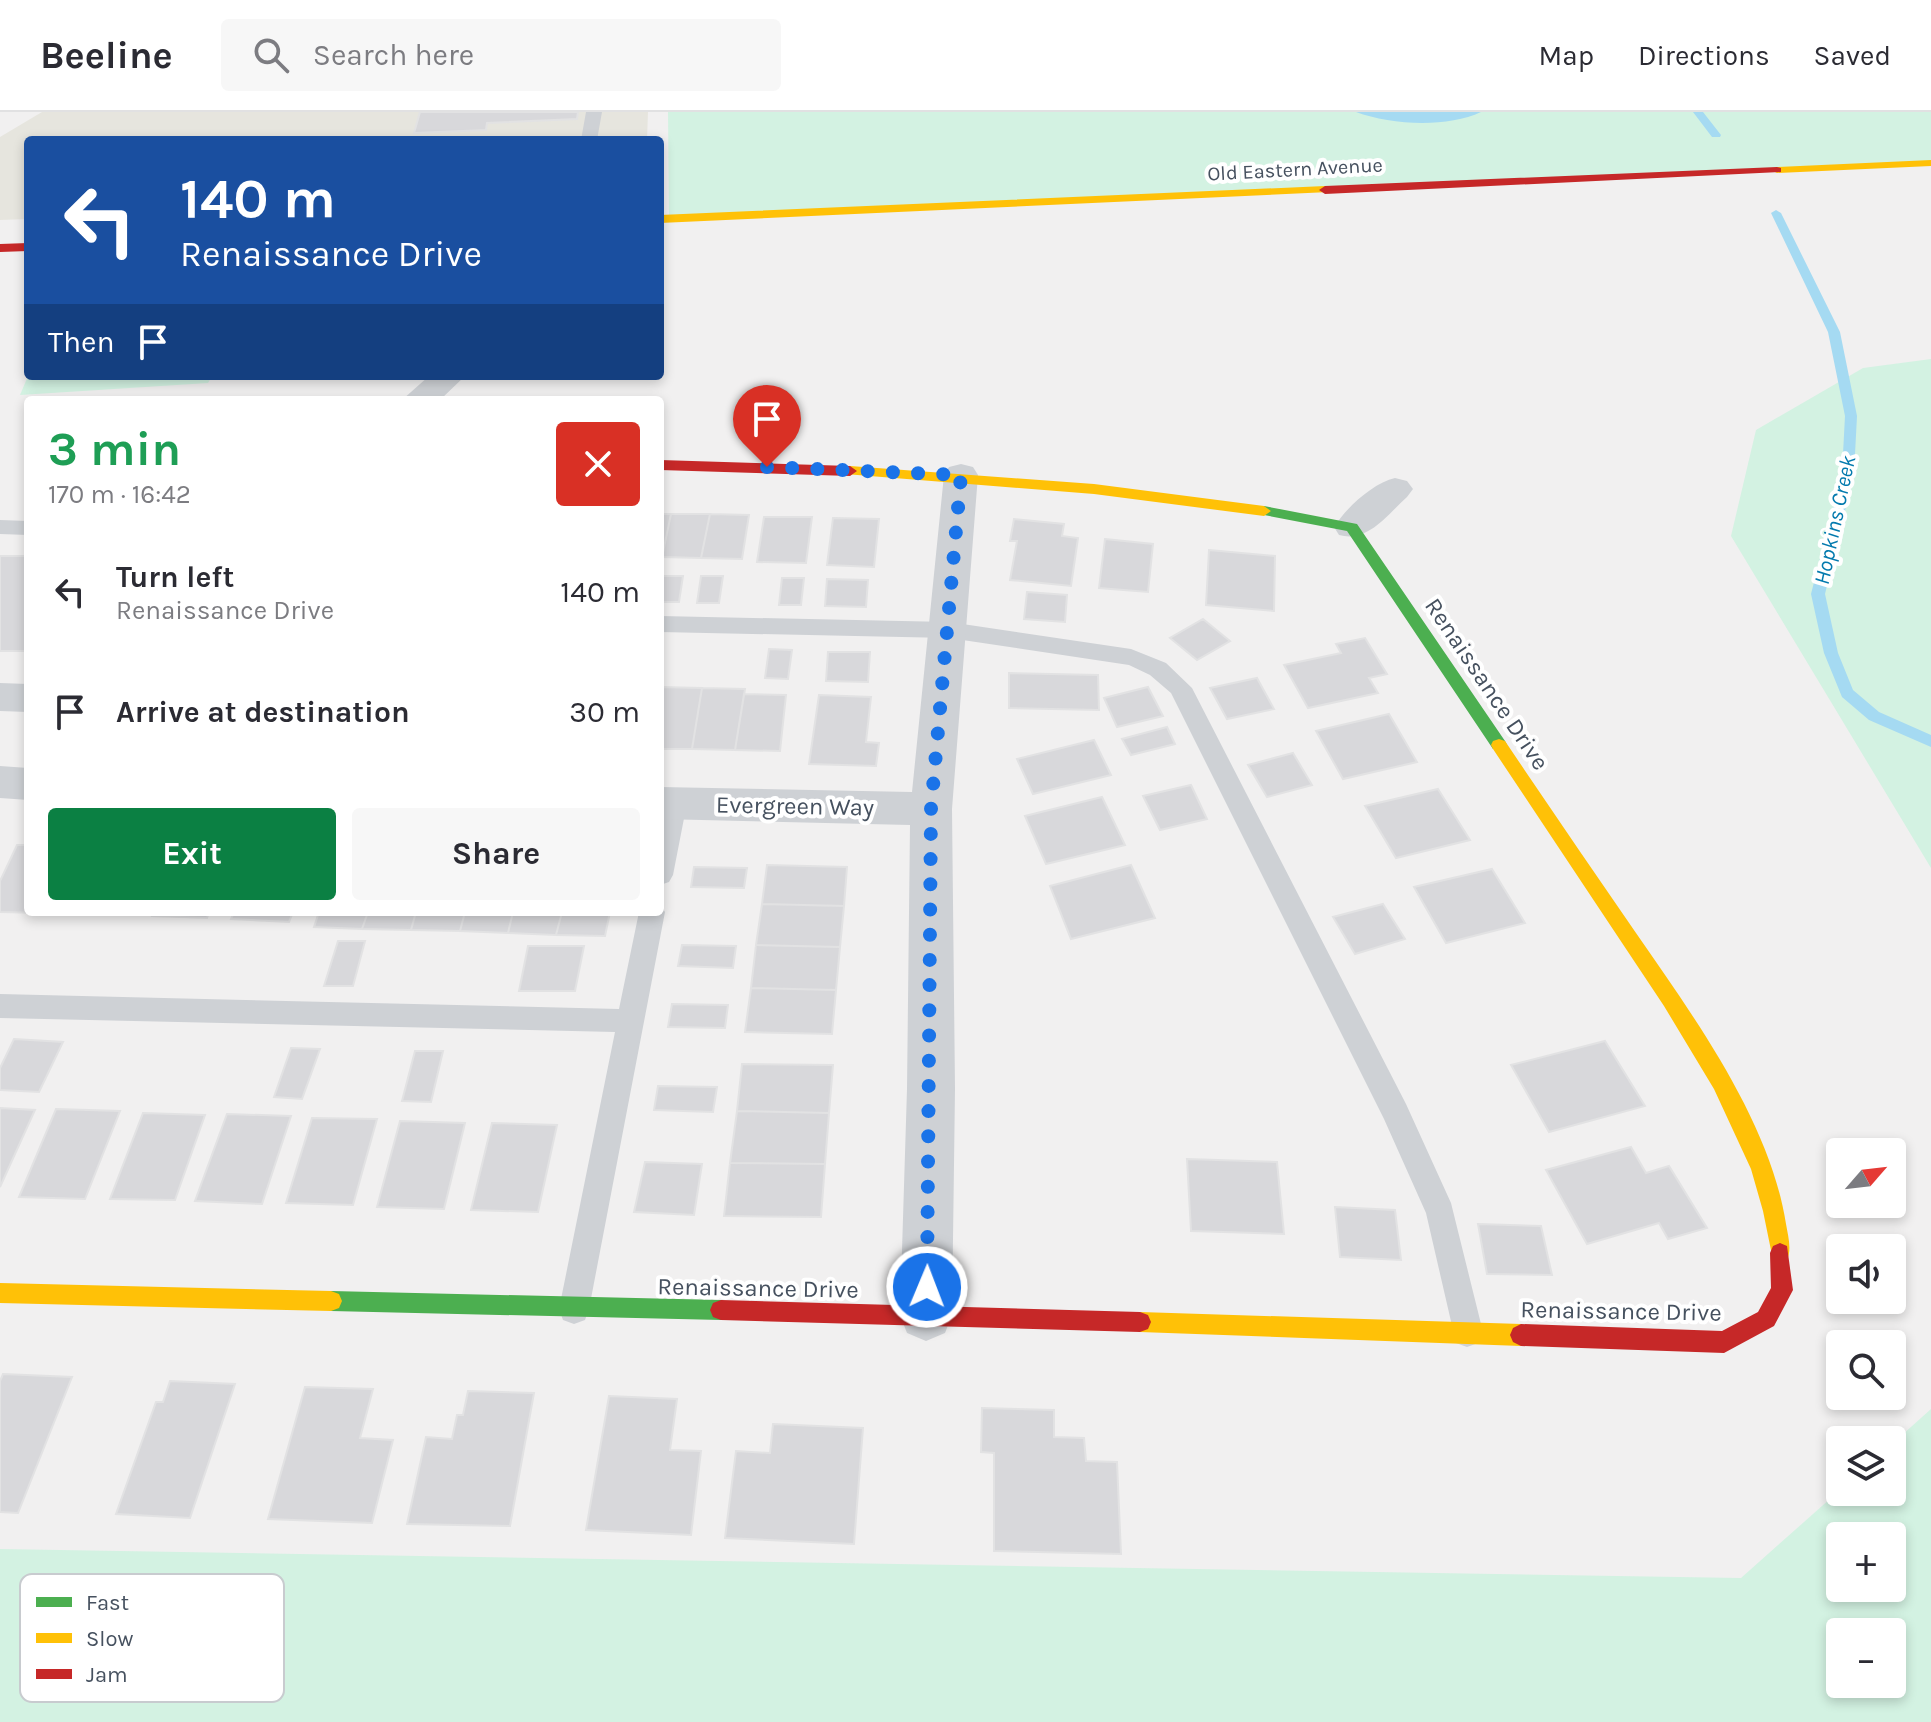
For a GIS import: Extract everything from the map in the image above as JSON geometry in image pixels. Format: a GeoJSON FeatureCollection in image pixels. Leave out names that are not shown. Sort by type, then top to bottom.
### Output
{"type":"FeatureCollection","features":[{"type":"Feature","properties":{"kind":"street","name":"Old Eastern Avenue"},"geometry":{"type":"LineString","coordinates":[[664,219],[1931,163]]}},
{"type":"Feature","properties":{"kind":"street"},"geometry":{"type":"LineString","coordinates":[[0,248],[24,247]]}},
{"type":"Feature","properties":{"kind":"street"},"geometry":{"type":"LineString","coordinates":[[424,396],[444,380]]}},
{"type":"Feature","properties":{"kind":"street"},"geometry":{"type":"LineString","coordinates":[[664,465],[961,475],[1246,506],[1352,527],[1395,489]]}},
{"type":"Feature","properties":{"kind":"street"},"geometry":{"type":"LineString","coordinates":[[926,1315],[931,1089],[931,809],[961,475]]}},
{"type":"Feature","properties":{"kind":"street","name":"Renaissance Drive"},"geometry":{"type":"LineString","coordinates":[[0,1293],[926,1315],[1724,1342],[1766,1319],[1782,1290],[1778,1223],[1754,1150],[1691,1030],[1352,527]]}},
{"type":"Feature","properties":{"kind":"street"},"geometry":{"type":"LineString","coordinates":[[0,697],[24,698]]}},
{"type":"Feature","properties":{"kind":"street"},"geometry":{"type":"LineString","coordinates":[[0,782],[24,784]]}},
{"type":"Feature","properties":{"kind":"street","name":"Evergreen Way"},"geometry":{"type":"LineString","coordinates":[[667,803],[931,809]]}},
{"type":"Feature","properties":{"kind":"lane"},"geometry":{"type":"LineString","coordinates":[[590,136],[594,112]]}},
{"type":"Feature","properties":{"kind":"lane"},"geometry":{"type":"LineString","coordinates":[[0,527],[24,528]]}},
{"type":"Feature","properties":{"kind":"lane"},"geometry":{"type":"LineString","coordinates":[[664,624],[949,630],[1131,657],[1152,664],[1180,688],[1403,1127],[1441,1213],[1467,1332]]}},
{"type":"Feature","properties":{"kind":"lane"},"geometry":{"type":"LineString","coordinates":[[664,834],[667,803]]}},
{"type":"Feature","properties":{"kind":"lane"},"geometry":{"type":"LineString","coordinates":[[574,1309],[651,916]]}},
{"type":"Feature","properties":{"kind":"lane"},"geometry":{"type":"LineString","coordinates":[[0,1006],[630,1021]]}},
{"type":"Feature","properties":{"kind":"shaded area"},"geometry":{"type":"Polygon","coordinates":[[[42,112],[648,112],[647,136],[24,136],[24,219],[0,220],[0,137],[42,112]]]}},
{"type":"Feature","properties":{"kind":"green space"},"geometry":{"type":"Polygon","coordinates":[[[668,112],[1931,112],[1931,163],[669,219],[668,112]]]}},
{"type":"Feature","properties":{"kind":"green space"},"geometry":{"type":"Polygon","coordinates":[[[1931,359],[1931,868],[1731,536],[1756,430],[1863,368],[1931,359]]]}},
{"type":"Feature","properties":{"kind":"green space"},"geometry":{"type":"Polygon","coordinates":[[[26,380],[210,380],[208,383],[20,395],[26,380]]]}},
{"type":"Feature","properties":{"kind":"green space"},"geometry":{"type":"Polygon","coordinates":[[[1931,1409],[1931,1722],[0,1722],[0,1549],[1741,1578],[1826,1502],[1826,1506],[1906,1506],[1906,1431],[1931,1409]]]}},
{"type":"Feature","properties":{"kind":"water"},"geometry":{"type":"Polygon","coordinates":[[[1356,112],[1481,112],[1452,121],[1419,123],[1386,120],[1356,112]]]}},
{"type":"Feature","properties":{"kind":"building"},"geometry":{"type":"Polygon","coordinates":[[[420,112],[578,112],[577,119],[487,123],[486,130],[414,133],[420,112]]]}},
{"type":"Feature","properties":{"kind":"building"},"geometry":{"type":"Polygon","coordinates":[[[664,514],[671,514],[664,547],[664,514]]]}},
{"type":"Feature","properties":{"kind":"building"},"geometry":{"type":"Polygon","coordinates":[[[671,514],[710,514],[701,558],[664,557],[671,514]]]}},
{"type":"Feature","properties":{"kind":"building"},"geometry":{"type":"Polygon","coordinates":[[[710,514],[749,515],[742,559],[701,558],[710,514]]]}},
{"type":"Feature","properties":{"kind":"building"},"geometry":{"type":"Polygon","coordinates":[[[764,517],[812,517],[806,563],[757,562],[764,517]]]}},
{"type":"Feature","properties":{"kind":"building"},"geometry":{"type":"Polygon","coordinates":[[[833,518],[879,519],[874,567],[827,565],[833,518]]]}},
{"type":"Feature","properties":{"kind":"building"},"geometry":{"type":"Polygon","coordinates":[[[1014,519],[1064,524],[1062,536],[1078,538],[1071,586],[1010,580],[1017,541],[1010,541],[1014,519]]]}},
{"type":"Feature","properties":{"kind":"building"},"geometry":{"type":"Polygon","coordinates":[[[1105,539],[1153,544],[1148,592],[1099,588],[1105,539]]]}},
{"type":"Feature","properties":{"kind":"building"},"geometry":{"type":"Polygon","coordinates":[[[1209,550],[1275,556],[1274,611],[1206,605],[1209,550]]]}},
{"type":"Feature","properties":{"kind":"building"},"geometry":{"type":"Polygon","coordinates":[[[0,556],[24,556],[24,651],[0,651],[0,556]]]}},
{"type":"Feature","properties":{"kind":"building"},"geometry":{"type":"Polygon","coordinates":[[[664,576],[683,576],[679,602],[664,602],[664,576]]]}},
{"type":"Feature","properties":{"kind":"building"},"geometry":{"type":"Polygon","coordinates":[[[701,576],[723,576],[719,603],[697,603],[701,576]]]}},
{"type":"Feature","properties":{"kind":"building"},"geometry":{"type":"Polygon","coordinates":[[[782,578],[804,578],[801,605],[779,605],[782,578]]]}},
{"type":"Feature","properties":{"kind":"building"},"geometry":{"type":"Polygon","coordinates":[[[827,579],[868,580],[866,607],[825,606],[827,579]]]}},
{"type":"Feature","properties":{"kind":"building"},"geometry":{"type":"Polygon","coordinates":[[[1027,592],[1067,595],[1065,622],[1024,619],[1027,592]]]}},
{"type":"Feature","properties":{"kind":"building"},"geometry":{"type":"Polygon","coordinates":[[[1203,619],[1230,641],[1197,660],[1170,638],[1203,619]]]}},
{"type":"Feature","properties":{"kind":"building"},"geometry":{"type":"Polygon","coordinates":[[[1365,638],[1387,674],[1369,678],[1378,693],[1308,708],[1284,665],[1341,653],[1336,644],[1365,638]]]}},
{"type":"Feature","properties":{"kind":"building"},"geometry":{"type":"Polygon","coordinates":[[[769,649],[792,650],[788,679],[765,678],[769,649]]]}},
{"type":"Feature","properties":{"kind":"building"},"geometry":{"type":"Polygon","coordinates":[[[828,652],[870,652],[868,682],[826,681],[828,652]]]}},
{"type":"Feature","properties":{"kind":"building"},"geometry":{"type":"Polygon","coordinates":[[[1009,673],[1098,675],[1099,710],[1009,708],[1009,673]]]}},
{"type":"Feature","properties":{"kind":"building"},"geometry":{"type":"Polygon","coordinates":[[[1257,678],[1274,709],[1227,719],[1210,688],[1257,678]]]}},
{"type":"Feature","properties":{"kind":"building"},"geometry":{"type":"Polygon","coordinates":[[[664,687],[702,688],[692,749],[664,749],[664,687]]]}},
{"type":"Feature","properties":{"kind":"building"},"geometry":{"type":"Polygon","coordinates":[[[1148,687],[1163,716],[1117,727],[1104,698],[1148,687]]]}},
{"type":"Feature","properties":{"kind":"building"},"geometry":{"type":"Polygon","coordinates":[[[702,688],[745,689],[735,750],[692,749],[702,688]]]}},
{"type":"Feature","properties":{"kind":"building"},"geometry":{"type":"Polygon","coordinates":[[[744,694],[786,695],[780,751],[735,750],[744,694]]]}},
{"type":"Feature","properties":{"kind":"building"},"geometry":{"type":"Polygon","coordinates":[[[819,695],[871,697],[866,742],[879,743],[876,766],[809,764],[819,695]]]}},
{"type":"Feature","properties":{"kind":"building"},"geometry":{"type":"Polygon","coordinates":[[[1389,714],[1417,762],[1343,779],[1316,731],[1389,714]]]}},
{"type":"Feature","properties":{"kind":"building"},"geometry":{"type":"Polygon","coordinates":[[[1167,727],[1175,744],[1131,755],[1122,739],[1167,727]]]}},
{"type":"Feature","properties":{"kind":"building"},"geometry":{"type":"Polygon","coordinates":[[[1094,740],[1111,775],[1033,794],[1017,759],[1094,740]]]}},
{"type":"Feature","properties":{"kind":"building"},"geometry":{"type":"Polygon","coordinates":[[[1293,753],[1312,785],[1267,797],[1248,765],[1293,753]]]}},
{"type":"Feature","properties":{"kind":"building"},"geometry":{"type":"Polygon","coordinates":[[[1191,785],[1207,819],[1160,830],[1143,796],[1191,785]]]}},
{"type":"Feature","properties":{"kind":"building"},"geometry":{"type":"Polygon","coordinates":[[[1438,789],[1470,840],[1396,858],[1365,806],[1438,789]]]}},
{"type":"Feature","properties":{"kind":"building"},"geometry":{"type":"Polygon","coordinates":[[[1102,797],[1125,845],[1046,864],[1025,816],[1102,797]]]}},
{"type":"Feature","properties":{"kind":"building"},"geometry":{"type":"Polygon","coordinates":[[[17,845],[24,845],[24,913],[0,912],[0,881],[17,845]]]}},
{"type":"Feature","properties":{"kind":"building"},"geometry":{"type":"Polygon","coordinates":[[[767,865],[847,867],[844,906],[762,904],[767,865]]]}},
{"type":"Feature","properties":{"kind":"building"},"geometry":{"type":"Polygon","coordinates":[[[1131,865],[1155,918],[1071,939],[1050,886],[1131,865]]]}},
{"type":"Feature","properties":{"kind":"building"},"geometry":{"type":"Polygon","coordinates":[[[694,867],[747,868],[744,888],[691,887],[694,867]]]}},
{"type":"Feature","properties":{"kind":"building"},"geometry":{"type":"Polygon","coordinates":[[[1492,869],[1525,923],[1446,943],[1414,887],[1492,869]]]}},
{"type":"Feature","properties":{"kind":"building"},"geometry":{"type":"Polygon","coordinates":[[[762,904],[844,906],[840,947],[756,945],[762,904]]]}},
{"type":"Feature","properties":{"kind":"building"},"geometry":{"type":"Polygon","coordinates":[[[1383,904],[1405,939],[1355,954],[1333,917],[1383,904]]]}},
{"type":"Feature","properties":{"kind":"building"},"geometry":{"type":"Polygon","coordinates":[[[152,916],[208,916],[207,918],[152,916]]]}},
{"type":"Feature","properties":{"kind":"building"},"geometry":{"type":"Polygon","coordinates":[[[232,916],[291,916],[289,922],[231,919],[232,916]]]}},
{"type":"Feature","properties":{"kind":"building"},"geometry":{"type":"Polygon","coordinates":[[[318,916],[367,916],[362,929],[314,927],[318,916]]]}},
{"type":"Feature","properties":{"kind":"building"},"geometry":{"type":"Polygon","coordinates":[[[367,916],[415,916],[411,930],[362,929],[367,916]]]}},
{"type":"Feature","properties":{"kind":"building"},"geometry":{"type":"Polygon","coordinates":[[[415,916],[464,916],[460,931],[411,930],[415,916]]]}},
{"type":"Feature","properties":{"kind":"building"},"geometry":{"type":"Polygon","coordinates":[[[464,916],[512,916],[508,933],[460,931],[464,916]]]}},
{"type":"Feature","properties":{"kind":"building"},"geometry":{"type":"Polygon","coordinates":[[[512,916],[561,916],[556,935],[508,933],[512,916]]]}},
{"type":"Feature","properties":{"kind":"building"},"geometry":{"type":"Polygon","coordinates":[[[561,916],[609,916],[605,936],[556,935],[561,916]]]}},
{"type":"Feature","properties":{"kind":"building"},"geometry":{"type":"Polygon","coordinates":[[[338,941],[365,941],[353,986],[324,986],[338,941]]]}},
{"type":"Feature","properties":{"kind":"building"},"geometry":{"type":"Polygon","coordinates":[[[682,945],[736,946],[733,968],[678,966],[682,945]]]}},
{"type":"Feature","properties":{"kind":"building"},"geometry":{"type":"Polygon","coordinates":[[[756,945],[840,947],[836,990],[751,988],[756,945]]]}},
{"type":"Feature","properties":{"kind":"building"},"geometry":{"type":"Polygon","coordinates":[[[528,946],[584,946],[575,991],[519,991],[528,946]]]}},
{"type":"Feature","properties":{"kind":"building"},"geometry":{"type":"Polygon","coordinates":[[[751,988],[836,990],[832,1034],[745,1032],[751,988]]]}},
{"type":"Feature","properties":{"kind":"building"},"geometry":{"type":"Polygon","coordinates":[[[672,1004],[728,1005],[725,1028],[668,1027],[672,1004]]]}},
{"type":"Feature","properties":{"kind":"building"},"geometry":{"type":"Polygon","coordinates":[[[14,1039],[63,1042],[39,1092],[0,1090],[0,1068],[14,1039]]]}},
{"type":"Feature","properties":{"kind":"building"},"geometry":{"type":"Polygon","coordinates":[[[1605,1041],[1645,1106],[1549,1132],[1511,1065],[1605,1041]]]}},
{"type":"Feature","properties":{"kind":"building"},"geometry":{"type":"Polygon","coordinates":[[[291,1048],[320,1049],[302,1099],[274,1097],[291,1048]]]}},
{"type":"Feature","properties":{"kind":"building"},"geometry":{"type":"Polygon","coordinates":[[[415,1051],[443,1051],[431,1102],[402,1101],[415,1051]]]}},
{"type":"Feature","properties":{"kind":"building"},"geometry":{"type":"Polygon","coordinates":[[[742,1064],[833,1065],[829,1113],[737,1111],[742,1064]]]}},
{"type":"Feature","properties":{"kind":"building"},"geometry":{"type":"Polygon","coordinates":[[[658,1086],[717,1087],[713,1112],[654,1110],[658,1086]]]}},
{"type":"Feature","properties":{"kind":"building"},"geometry":{"type":"Polygon","coordinates":[[[0,1108],[35,1110],[0,1187],[0,1108]]]}},
{"type":"Feature","properties":{"kind":"building"},"geometry":{"type":"Polygon","coordinates":[[[56,1109],[120,1111],[85,1199],[19,1197],[56,1109]]]}},
{"type":"Feature","properties":{"kind":"building"},"geometry":{"type":"Polygon","coordinates":[[[737,1111],[829,1113],[825,1164],[730,1163],[737,1111]]]}},
{"type":"Feature","properties":{"kind":"building"},"geometry":{"type":"Polygon","coordinates":[[[143,1113],[205,1115],[175,1200],[110,1199],[143,1113]]]}},
{"type":"Feature","properties":{"kind":"building"},"geometry":{"type":"Polygon","coordinates":[[[227,1114],[291,1116],[262,1204],[195,1201],[227,1114]]]}},
{"type":"Feature","properties":{"kind":"building"},"geometry":{"type":"Polygon","coordinates":[[[312,1118],[377,1119],[353,1205],[286,1203],[312,1118]]]}},
{"type":"Feature","properties":{"kind":"building"},"geometry":{"type":"Polygon","coordinates":[[[400,1121],[465,1123],[444,1209],[377,1207],[400,1121]]]}},
{"type":"Feature","properties":{"kind":"building"},"geometry":{"type":"Polygon","coordinates":[[[492,1123],[557,1125],[538,1212],[471,1210],[492,1123]]]}},
{"type":"Feature","properties":{"kind":"building"},"geometry":{"type":"Polygon","coordinates":[[[1631,1147],[1646,1173],[1669,1166],[1707,1228],[1668,1239],[1659,1223],[1587,1244],[1546,1170],[1631,1147]]]}},
{"type":"Feature","properties":{"kind":"building"},"geometry":{"type":"Polygon","coordinates":[[[1187,1159],[1277,1162],[1284,1234],[1191,1231],[1187,1159]]]}},
{"type":"Feature","properties":{"kind":"building"},"geometry":{"type":"Polygon","coordinates":[[[645,1162],[702,1164],[694,1215],[634,1212],[645,1162]]]}},
{"type":"Feature","properties":{"kind":"building"},"geometry":{"type":"Polygon","coordinates":[[[730,1163],[825,1164],[821,1217],[724,1216],[730,1163]]]}},
{"type":"Feature","properties":{"kind":"building"},"geometry":{"type":"Polygon","coordinates":[[[1335,1207],[1395,1210],[1401,1260],[1340,1257],[1335,1207]]]}},
{"type":"Feature","properties":{"kind":"building"},"geometry":{"type":"Polygon","coordinates":[[[1478,1224],[1541,1226],[1552,1275],[1487,1274],[1478,1224]]]}},
{"type":"Feature","properties":{"kind":"building"},"geometry":{"type":"Polygon","coordinates":[[[3,1374],[72,1377],[18,1513],[0,1512],[0,1381],[3,1374]]]}},
{"type":"Feature","properties":{"kind":"building"},"geometry":{"type":"Polygon","coordinates":[[[170,1381],[235,1384],[190,1518],[116,1514],[156,1402],[163,1402],[170,1381]]]}},
{"type":"Feature","properties":{"kind":"building"},"geometry":{"type":"Polygon","coordinates":[[[305,1387],[373,1389],[360,1438],[393,1440],[372,1523],[268,1519],[305,1387]]]}},
{"type":"Feature","properties":{"kind":"building"},"geometry":{"type":"Polygon","coordinates":[[[468,1391],[534,1393],[510,1526],[407,1524],[426,1437],[452,1439],[457,1415],[463,1415],[468,1391]]]}},
{"type":"Feature","properties":{"kind":"building"},"geometry":{"type":"Polygon","coordinates":[[[609,1396],[677,1399],[670,1450],[701,1451],[691,1535],[586,1530],[609,1396]]]}},
{"type":"Feature","properties":{"kind":"building"},"geometry":{"type":"Polygon","coordinates":[[[982,1408],[1054,1410],[1054,1437],[1084,1438],[1086,1461],[1117,1462],[1121,1554],[994,1551],[994,1453],[981,1452],[982,1408]]]}},
{"type":"Feature","properties":{"kind":"building"},"geometry":{"type":"Polygon","coordinates":[[[773,1424],[863,1428],[854,1544],[725,1538],[736,1451],[770,1453],[773,1424]]]}},
{"type":"Feature","properties":{"kind":"waterway"},"geometry":{"type":"LineString","coordinates":[[1698,112],[1716,135]]}},
{"type":"Feature","properties":{"kind":"waterway","name":"Hopkins Creek"},"geometry":{"type":"LineString","coordinates":[[1776,213],[1834,332],[1851,416],[1848,473],[1818,594],[1831,653],[1847,693],[1874,716],[1931,741]]}},
{"type":"Feature","properties":{"kind":"traffic: fast"},"geometry":{"type":"LineString","coordinates":[[1264,511],[1352,527],[1499,745]]}},
{"type":"Feature","properties":{"kind":"traffic: fast"},"geometry":{"type":"LineString","coordinates":[[331,1301],[721,1310]]}},
{"type":"Feature","properties":{"kind":"traffic: slow"},"geometry":{"type":"LineString","coordinates":[[1777,170],[1931,163]]}},
{"type":"Feature","properties":{"kind":"traffic: slow"},"geometry":{"type":"LineString","coordinates":[[664,219],[1325,190]]}},
{"type":"Feature","properties":{"kind":"traffic: slow"},"geometry":{"type":"LineString","coordinates":[[850,471],[1094,489],[1264,511]]}},
{"type":"Feature","properties":{"kind":"traffic: slow"},"geometry":{"type":"LineString","coordinates":[[1499,745],[1671,1000],[1721,1082],[1761,1169],[1774,1211],[1780,1253]]}},
{"type":"Feature","properties":{"kind":"traffic: slow"},"geometry":{"type":"LineString","coordinates":[[0,1293],[331,1301]]}},
{"type":"Feature","properties":{"kind":"traffic: slow"},"geometry":{"type":"LineString","coordinates":[[1140,1322],[1521,1335]]}},
{"type":"Feature","properties":{"kind":"traffic: jam"},"geometry":{"type":"LineString","coordinates":[[1325,190],[1777,170]]}},
{"type":"Feature","properties":{"kind":"traffic: jam"},"geometry":{"type":"LineString","coordinates":[[0,248],[24,247]]}},
{"type":"Feature","properties":{"kind":"traffic: jam"},"geometry":{"type":"LineString","coordinates":[[664,465],[850,471]]}},
{"type":"Feature","properties":{"kind":"traffic: jam"},"geometry":{"type":"LineString","coordinates":[[1521,1335],[1724,1342],[1766,1319],[1782,1290],[1780,1253]]}},
{"type":"Feature","properties":{"kind":"traffic: jam"},"geometry":{"type":"LineString","coordinates":[[721,1310],[1140,1322]]}},
{"type":"Feature","properties":{"kind":"route"},"geometry":{"type":"LineString","coordinates":[[767,467],[961,475],[931,809],[927,1287]]}}]}
